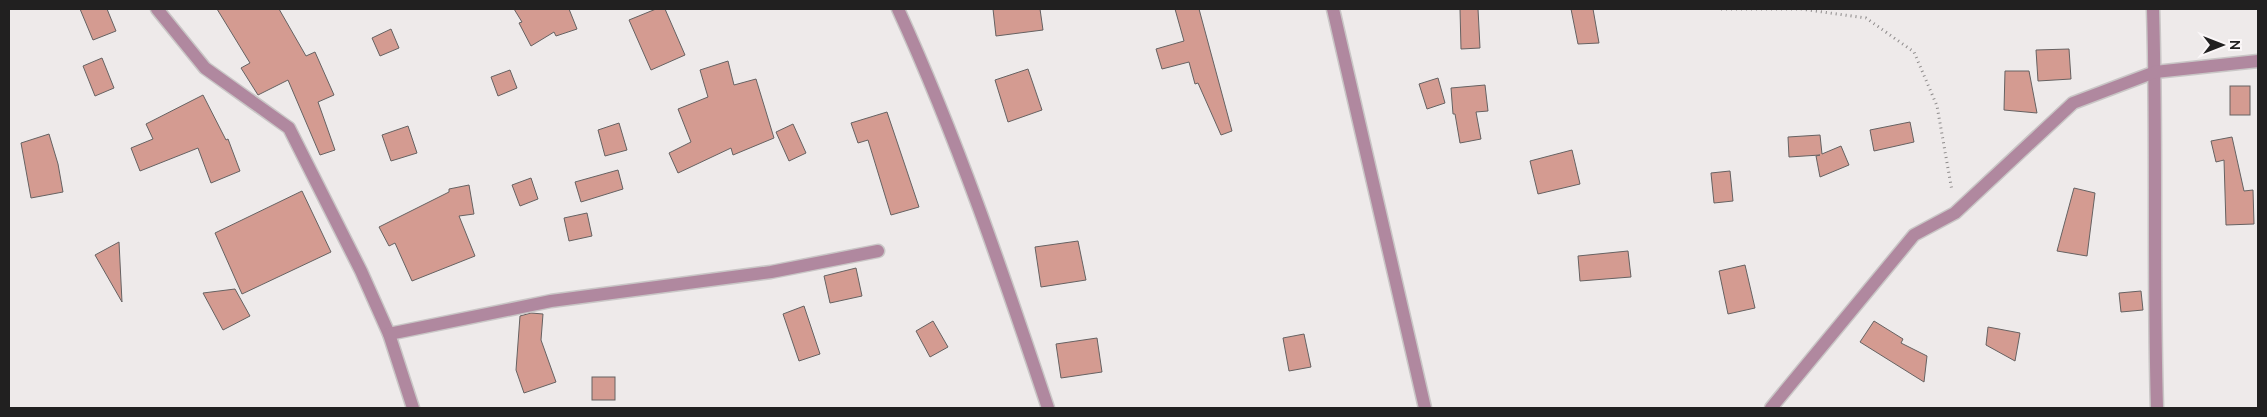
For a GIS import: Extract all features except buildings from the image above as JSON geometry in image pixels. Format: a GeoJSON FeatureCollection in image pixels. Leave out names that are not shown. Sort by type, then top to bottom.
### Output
{"type":"FeatureCollection","features":[{"type":"Feature","properties":{"kind":"street"},"geometry":{"type":"LineString","coordinates":[[157,9],[205,68],[289,128],[361,271],[389,334],[413,408]]}},
{"type":"Feature","properties":{"kind":"street"},"geometry":{"type":"LineString","coordinates":[[898,9],[917,50],[999,260],[1048,408]]}},
{"type":"Feature","properties":{"kind":"street"},"geometry":{"type":"LineString","coordinates":[[1333,9],[1425,408]]}},
{"type":"Feature","properties":{"kind":"street"},"geometry":{"type":"LineString","coordinates":[[2153,9],[2155,72],[2154,300],[2157,408]]}},
{"type":"Feature","properties":{"kind":"street"},"geometry":{"type":"LineString","coordinates":[[1771,408],[1914,235],[1955,213],[2073,103],[2155,72],[2258,61]]}},
{"type":"Feature","properties":{"kind":"street"},"geometry":{"type":"LineString","coordinates":[[389,334],[551,301],[771,272],[878,251]]}},
{"type":"Feature","properties":{"kind":"path"},"geometry":{"type":"LineString","coordinates":[[1721,9],[1802,9],[1866,18],[1914,52],[1937,106],[1955,213]]}}]}
